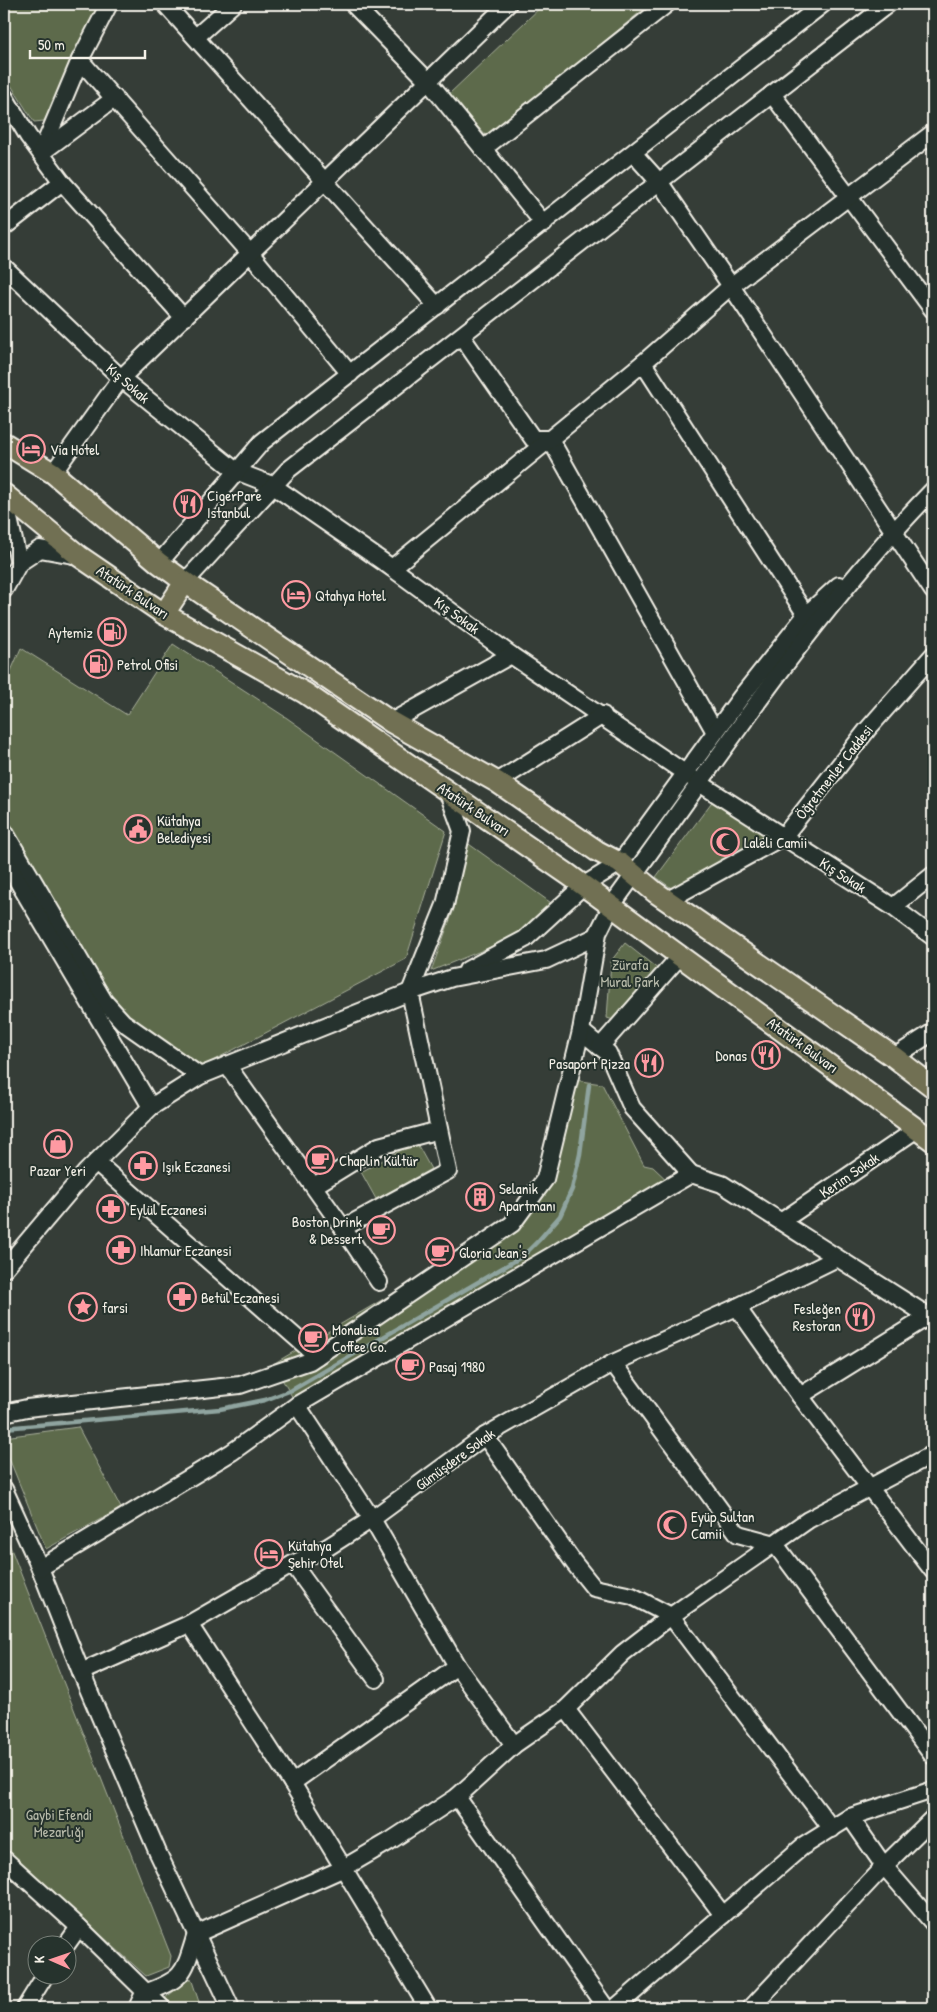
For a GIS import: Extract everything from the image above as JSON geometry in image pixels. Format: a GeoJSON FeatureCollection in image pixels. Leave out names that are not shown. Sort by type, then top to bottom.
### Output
{"type":"FeatureCollection","features":[{"type":"Feature","properties":{"kind":"main road"},"geometry":{"type":"LineString","coordinates":[[4,443],[53,473],[159,563],[185,582],[391,722],[497,782],[596,851],[627,870],[894,1057],[933,1087]]}},
{"type":"Feature","properties":{"kind":"main road","name":"Atatürk Bulvarı"},"geometry":{"type":"LineString","coordinates":[[4,495],[79,556],[164,614],[304,693],[584,885],[933,1141]]}},
{"type":"Feature","properties":{"kind":"main road"},"geometry":{"type":"LineString","coordinates":[[164,614],[185,582]]}},
{"type":"Feature","properties":{"kind":"street"},"geometry":{"type":"LineString","coordinates":[[41,153],[80,60],[109,4]]}},
{"type":"Feature","properties":{"kind":"street"},"geometry":{"type":"LineString","coordinates":[[165,4],[437,306]]}},
{"type":"Feature","properties":{"kind":"street"},"geometry":{"type":"LineString","coordinates":[[196,37],[233,4]]}},
{"type":"Feature","properties":{"kind":"street"},"geometry":{"type":"LineString","coordinates":[[353,4],[428,81],[544,224]]}},
{"type":"Feature","properties":{"kind":"street"},"geometry":{"type":"LineString","coordinates":[[53,473],[121,378],[508,4]]}},
{"type":"Feature","properties":{"kind":"street"},"geometry":{"type":"LineString","coordinates":[[483,149],[666,4]]}},
{"type":"Feature","properties":{"kind":"street"},"geometry":{"type":"LineString","coordinates":[[159,563],[262,442],[544,224],[823,4]]}},
{"type":"Feature","properties":{"kind":"street"},"geometry":{"type":"LineString","coordinates":[[185,582],[272,485],[288,470],[462,337],[888,4]]}},
{"type":"Feature","properties":{"kind":"street"},"geometry":{"type":"LineString","coordinates":[[80,60],[250,253],[350,374]]}},
{"type":"Feature","properties":{"kind":"street"},"geometry":{"type":"LineString","coordinates":[[772,94],[850,196],[933,310]]}},
{"type":"Feature","properties":{"kind":"street"},"geometry":{"type":"LineString","coordinates":[[4,96],[62,182],[184,318]]}},
{"type":"Feature","properties":{"kind":"street"},"geometry":{"type":"LineString","coordinates":[[41,153],[115,98]]}},
{"type":"Feature","properties":{"kind":"street"},"geometry":{"type":"LineString","coordinates":[[392,568],[643,362],[731,286],[933,133]]}},
{"type":"Feature","properties":{"kind":"street"},"geometry":{"type":"LineString","coordinates":[[633,153],[660,183],[731,286],[892,532],[933,591]]}},
{"type":"Feature","properties":{"kind":"street"},"geometry":{"type":"LineString","coordinates":[[4,227],[62,182]]}},
{"type":"Feature","properties":{"kind":"street","name":"Kış Sokak"},"geometry":{"type":"LineString","coordinates":[[4,268],[121,378],[236,472],[272,485],[392,568],[510,654],[603,715],[701,784],[784,836],[933,936]]}},
{"type":"Feature","properties":{"kind":"street"},"geometry":{"type":"LineString","coordinates":[[462,337],[533,439],[550,439]]}},
{"type":"Feature","properties":{"kind":"street"},"geometry":{"type":"LineString","coordinates":[[643,362],[806,615]]}},
{"type":"Feature","properties":{"kind":"street"},"geometry":{"type":"LineString","coordinates":[[550,439],[715,732]]}},
{"type":"Feature","properties":{"kind":"street"},"geometry":{"type":"LineString","coordinates":[[452,978],[525,939],[584,885],[627,870],[701,784],[761,699],[868,560],[933,490]]}},
{"type":"Feature","properties":{"kind":"street"},"geometry":{"type":"LineString","coordinates":[[4,495],[19,563]]}},
{"type":"Feature","properties":{"kind":"street"},"geometry":{"type":"LineString","coordinates":[[4,590],[19,563],[40,549],[79,556]]}},
{"type":"Feature","properties":{"kind":"street"},"geometry":{"type":"LineString","coordinates":[[4,1413],[27,1408],[240,1385],[310,1361],[512,1224],[545,1179],[581,1031],[597,936],[627,870],[685,772],[715,732],[806,615],[868,560]]}},
{"type":"Feature","properties":{"kind":"street"},"geometry":{"type":"LineString","coordinates":[[391,722],[510,654]]}},
{"type":"Feature","properties":{"kind":"street","name":"Öğretmenler Caddesi"},"geometry":{"type":"LineString","coordinates":[[668,900],[784,836],[867,730],[933,655]]}},
{"type":"Feature","properties":{"kind":"street"},"geometry":{"type":"LineString","coordinates":[[497,782],[603,715]]}},
{"type":"Feature","properties":{"kind":"street"},"geometry":{"type":"LineString","coordinates":[[343,1228],[448,1171],[410,992],[445,905],[462,831],[447,790]]}},
{"type":"Feature","properties":{"kind":"street"},"geometry":{"type":"LineString","coordinates":[[4,831],[104,1001],[123,1022],[200,1076]]}},
{"type":"Feature","properties":{"kind":"street"},"geometry":{"type":"LineString","coordinates":[[4,858],[151,1107]]}},
{"type":"Feature","properties":{"kind":"street"},"geometry":{"type":"LineString","coordinates":[[893,908],[933,875]]}},
{"type":"Feature","properties":{"kind":"street"},"geometry":{"type":"LineString","coordinates":[[4,1269],[96,1162],[151,1107],[200,1076],[410,992],[452,978],[546,960],[597,936]]}},
{"type":"Feature","properties":{"kind":"street"},"geometry":{"type":"LineString","coordinates":[[600,1047],[680,956]]}},
{"type":"Feature","properties":{"kind":"street"},"geometry":{"type":"LineString","coordinates":[[581,1031],[608,1053],[632,1108],[691,1174],[722,1184],[931,1317],[800,1396]]}},
{"type":"Feature","properties":{"kind":"street"},"geometry":{"type":"LineString","coordinates":[[894,1057],[933,1032]]}},
{"type":"Feature","properties":{"kind":"street"},"geometry":{"type":"LineString","coordinates":[[227,1065],[314,1186],[379,1282]]}},
{"type":"Feature","properties":{"kind":"street","name":"Kerim Sokak"},"geometry":{"type":"LineString","coordinates":[[782,1221],[917,1129]]}},
{"type":"Feature","properties":{"kind":"street"},"geometry":{"type":"LineString","coordinates":[[314,1186],[379,1146],[439,1130]]}},
{"type":"Feature","properties":{"kind":"street"},"geometry":{"type":"LineString","coordinates":[[96,1162],[317,1356]]}},
{"type":"Feature","properties":{"kind":"street"},"geometry":{"type":"LineString","coordinates":[[40,1568],[232,1452],[297,1405],[691,1174]]}},
{"type":"Feature","properties":{"kind":"street","name":"Gümüşdere Sokak"},"geometry":{"type":"LineString","coordinates":[[80,1672],[189,1624],[293,1564],[328,1547],[372,1519],[485,1436],[613,1362],[737,1307],[837,1258]]}},
{"type":"Feature","properties":{"kind":"street"},"geometry":{"type":"LineString","coordinates":[[737,1307],[800,1396],[933,1572]]}},
{"type":"Feature","properties":{"kind":"street"},"geometry":{"type":"LineString","coordinates":[[613,1362],[738,1534],[775,1544],[933,1756]]}},
{"type":"Feature","properties":{"kind":"street"},"geometry":{"type":"LineString","coordinates":[[297,1405],[372,1519],[457,1666],[514,1745]]}},
{"type":"Feature","properties":{"kind":"street"},"geometry":{"type":"LineString","coordinates":[[485,1436],[574,1564],[594,1588],[632,1596],[671,1616],[832,1829]]}},
{"type":"Feature","properties":{"kind":"street"},"geometry":{"type":"LineString","coordinates":[[137,2008],[144,1993],[167,1985],[185,1970],[196,1934],[342,1869],[457,1797],[514,1745],[566,1709],[623,1653],[671,1616],[808,1520],[868,1486],[933,1454]]}},
{"type":"Feature","properties":{"kind":"street"},"geometry":{"type":"LineString","coordinates":[[4,1489],[40,1568],[80,1672],[158,1853],[231,2008]]}},
{"type":"Feature","properties":{"kind":"street"},"geometry":{"type":"LineString","coordinates":[[293,1564],[376,1678]]}},
{"type":"Feature","properties":{"kind":"street"},"geometry":{"type":"LineString","coordinates":[[189,1624],[292,1783],[342,1869],[428,2008]]}},
{"type":"Feature","properties":{"kind":"street"},"geometry":{"type":"LineString","coordinates":[[292,1783],[457,1666]]}},
{"type":"Feature","properties":{"kind":"street"},"geometry":{"type":"LineString","coordinates":[[566,1709],[723,1915]]}},
{"type":"Feature","properties":{"kind":"street"},"geometry":{"type":"LineString","coordinates":[[615,2008],[802,1847],[850,1818],[933,1790]]}},
{"type":"Feature","properties":{"kind":"street"},"geometry":{"type":"LineString","coordinates":[[457,1797],[606,2008]]}},
{"type":"Feature","properties":{"kind":"street"},"geometry":{"type":"LineString","coordinates":[[850,1818],[884,1866],[933,1922]]}},
{"type":"Feature","properties":{"kind":"street"},"geometry":{"type":"LineString","coordinates":[[750,2008],[884,1866],[933,1818]]}},
{"type":"Feature","properties":{"kind":"street"},"geometry":{"type":"LineString","coordinates":[[4,1859],[79,1927],[144,1993],[162,2008]]}},
{"type":"Feature","properties":{"kind":"street"},"geometry":{"type":"LineString","coordinates":[[74,1934],[79,1927]]}},
{"type":"Feature","properties":{"kind":"street"},"geometry":{"type":"LineString","coordinates":[[25,2008],[40,1984]]}},
{"type":"Feature","properties":{"kind":"green space"},"geometry":{"type":"Polygon","coordinates":[[[4,4],[100,4],[44,121],[34,122],[4,74],[4,4]]]}},
{"type":"Feature","properties":{"kind":"green space"},"geometry":{"type":"Polygon","coordinates":[[[544,4],[650,4],[487,137],[449,94],[544,4]]]}},
{"type":"Feature","properties":{"kind":"green space"},"geometry":{"type":"Polygon","coordinates":[[[173,644],[287,718],[446,831],[406,959],[197,1069],[104,1001],[4,823],[4,687],[21,648],[127,715],[173,644]]]}},
{"type":"Feature","properties":{"kind":"green space"},"geometry":{"type":"Polygon","coordinates":[[[714,799],[771,837],[677,892],[656,877],[714,799]]]}},
{"type":"Feature","properties":{"kind":"green space"},"geometry":{"type":"Polygon","coordinates":[[[466,842],[554,905],[513,938],[431,971],[454,909],[466,842]]]}},
{"type":"Feature","properties":{"kind":"green space","name":"Zürafa Mural Park"},"geometry":{"type":"Polygon","coordinates":[[[625,943],[659,970],[617,1021],[607,1018],[611,961],[625,943]]]}},
{"type":"Feature","properties":{"kind":"green space"},"geometry":{"type":"Polygon","coordinates":[[[561,1078],[602,1084],[644,1165],[653,1167],[671,1184],[297,1405],[273,1364],[511,1224],[544,1162],[561,1078]]]}},
{"type":"Feature","properties":{"kind":"green space"},"geometry":{"type":"Polygon","coordinates":[[[416,1142],[431,1169],[376,1199],[361,1172],[416,1142]]]}},
{"type":"Feature","properties":{"kind":"green space"},"geometry":{"type":"Polygon","coordinates":[[[78,1427],[121,1508],[46,1549],[4,1446],[4,1437],[78,1427]]]}},
{"type":"Feature","properties":{"kind":"green space","name":"Gaybi Efendi Mezarlığı"},"geometry":{"type":"Polygon","coordinates":[[[4,1531],[171,1956],[169,1967],[146,1976],[4,1847],[4,1531]]]}},
{"type":"Feature","properties":{"kind":"green space"},"geometry":{"type":"Polygon","coordinates":[[[191,1978],[201,2008],[179,2008],[165,1998],[191,1978]]]}},
{"type":"Feature","properties":{"kind":"waterway"},"geometry":{"type":"LineString","coordinates":[[4,1428],[220,1409],[265,1400],[292,1390],[523,1256],[560,1216],[572,1189],[580,1154],[589,1085]]}},
{"type":"Feature","properties":{"kind":"place","name":"Via Hotel"},"geometry":{"type":"Point","coordinates":[31,449]}},
{"type":"Feature","properties":{"kind":"place","name":"CigerPare Istanbul"},"geometry":{"type":"Point","coordinates":[188,504]}},
{"type":"Feature","properties":{"kind":"place","name":"Qtahya Hotel"},"geometry":{"type":"Point","coordinates":[296,595]}},
{"type":"Feature","properties":{"kind":"place","name":"Aytemiz"},"geometry":{"type":"Point","coordinates":[112,632]}},
{"type":"Feature","properties":{"kind":"place","name":"Petrol Ofisi"},"geometry":{"type":"Point","coordinates":[98,664]}},
{"type":"Feature","properties":{"kind":"place","name":"Kütahya Belediyesi"},"geometry":{"type":"Point","coordinates":[138,829]}},
{"type":"Feature","properties":{"kind":"place","name":"Laleli Camii"},"geometry":{"type":"Point","coordinates":[725,842]}},
{"type":"Feature","properties":{"kind":"place","name":"Donas"},"geometry":{"type":"Point","coordinates":[766,1055]}},
{"type":"Feature","properties":{"kind":"place","name":"Pasaport Pizza"},"geometry":{"type":"Point","coordinates":[649,1063]}},
{"type":"Feature","properties":{"kind":"place","name":"Pazar Yeri"},"geometry":{"type":"Point","coordinates":[58,1144]}},
{"type":"Feature","properties":{"kind":"place","name":"Chaplin Kültür"},"geometry":{"type":"Point","coordinates":[320,1160]}},
{"type":"Feature","properties":{"kind":"place","name":"Işık Eczanesi"},"geometry":{"type":"Point","coordinates":[143,1166]}},
{"type":"Feature","properties":{"kind":"place","name":"Selanik Apartmanı"},"geometry":{"type":"Point","coordinates":[480,1197]}},
{"type":"Feature","properties":{"kind":"place","name":"Eylül Eczanesi"},"geometry":{"type":"Point","coordinates":[111,1209]}},
{"type":"Feature","properties":{"kind":"place","name":"Boston Drink & Dessert"},"geometry":{"type":"Point","coordinates":[381,1230]}},
{"type":"Feature","properties":{"kind":"place","name":"Ihlamur Eczanesi"},"geometry":{"type":"Point","coordinates":[121,1250]}},
{"type":"Feature","properties":{"kind":"place","name":"Gloria Jean's"},"geometry":{"type":"Point","coordinates":[440,1252]}},
{"type":"Feature","properties":{"kind":"place","name":"Betül Eczanesi"},"geometry":{"type":"Point","coordinates":[182,1297]}},
{"type":"Feature","properties":{"kind":"place","name":"farsi"},"geometry":{"type":"Point","coordinates":[83,1307]}},
{"type":"Feature","properties":{"kind":"place","name":"Fesleğen Restoran"},"geometry":{"type":"Point","coordinates":[860,1317]}},
{"type":"Feature","properties":{"kind":"place","name":"Monalisa Coffee Co."},"geometry":{"type":"Point","coordinates":[313,1338]}},
{"type":"Feature","properties":{"kind":"place","name":"Pasaj 1980"},"geometry":{"type":"Point","coordinates":[410,1366]}},
{"type":"Feature","properties":{"kind":"place","name":"Eyüp Sultan Camii"},"geometry":{"type":"Point","coordinates":[672,1525]}},
{"type":"Feature","properties":{"kind":"place","name":"Kütahya Şehir Otel"},"geometry":{"type":"Point","coordinates":[269,1554]}}]}
